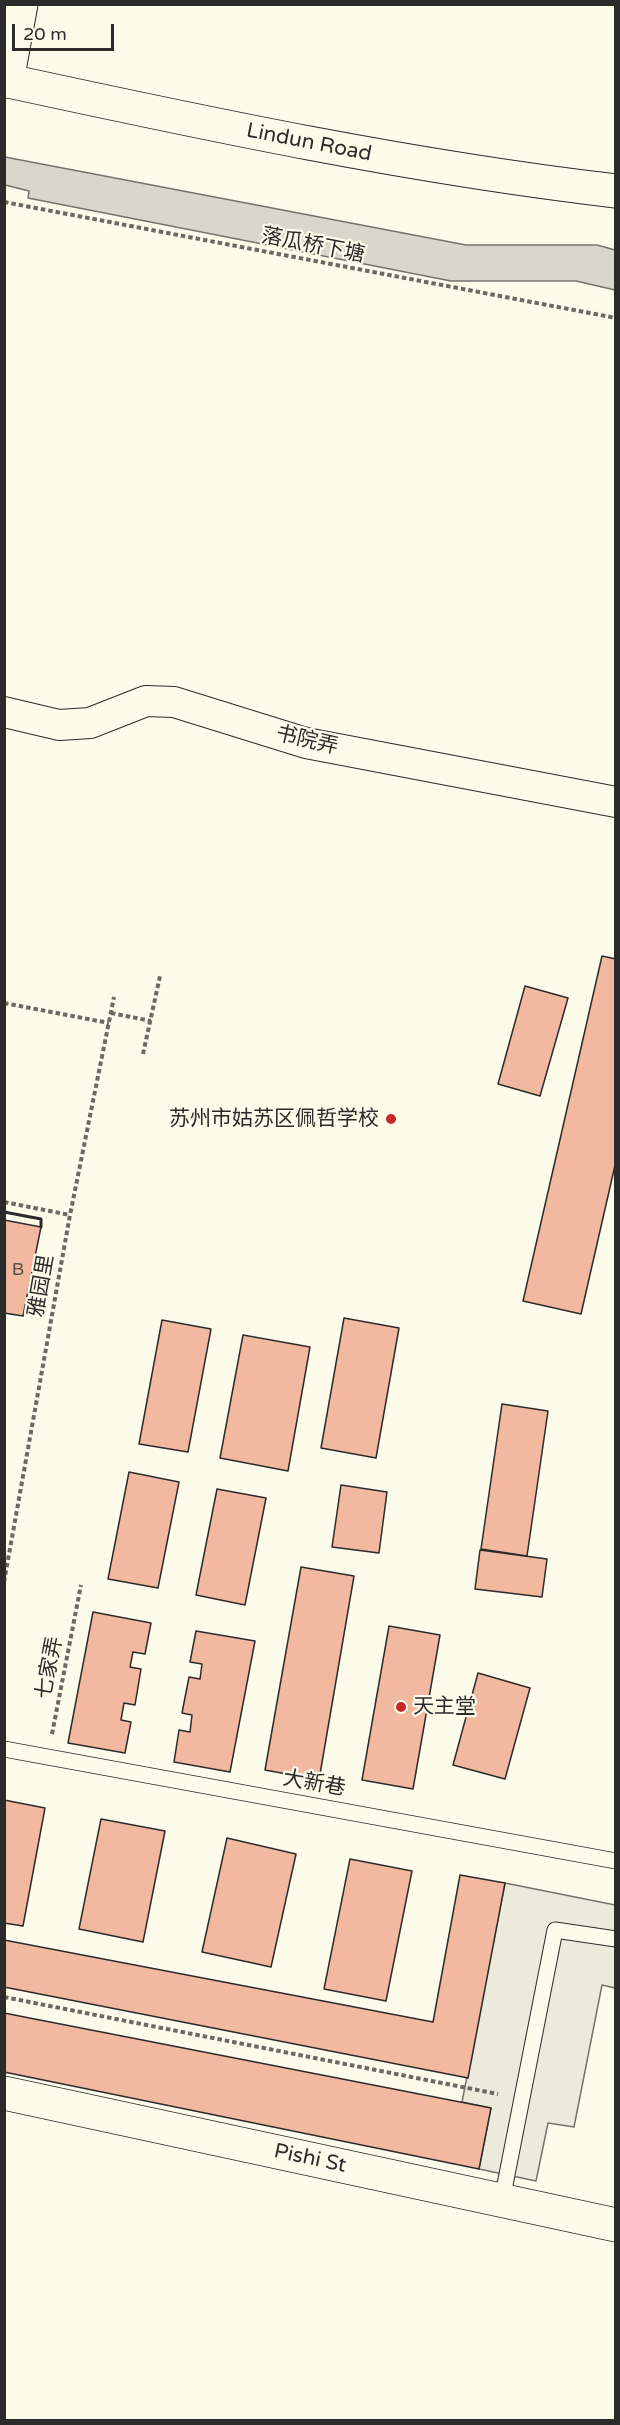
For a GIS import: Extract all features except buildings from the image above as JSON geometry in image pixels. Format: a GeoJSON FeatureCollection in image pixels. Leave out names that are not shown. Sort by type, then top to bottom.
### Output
{"type":"FeatureCollection","features":[{"type":"Feature","properties":{"kind":"street"},"geometry":{"type":"LineString","coordinates":[[5,84],[21,4]]}},
{"type":"Feature","properties":{"kind":"street","name":"Lindun Road"},"geometry":{"type":"LineString","coordinates":[[5,84],[332,149],[531,181],[615,191]]}},
{"type":"Feature","properties":{"kind":"street","name":"书院弄"},"geometry":{"type":"LineString","coordinates":[[4,712],[59,725],[90,723],[146,701],[174,702],[306,743],[615,802]]}},
{"type":"Feature","properties":{"kind":"street","name":"Pishi St"},"geometry":{"type":"LineString","coordinates":[[4,2093],[615,2225]]}},
{"type":"Feature","properties":{"kind":"lane","name":"大新巷"},"geometry":{"type":"LineString","coordinates":[[4,1749],[615,1861]]}},
{"type":"Feature","properties":{"kind":"lane"},"geometry":{"type":"LineString","coordinates":[[502,2200],[555,1930],[615,1939]]}},
{"type":"Feature","properties":{"kind":"path","name":"落瓜桥下塘"},"geometry":{"type":"LineString","coordinates":[[4,202],[615,318]]}},
{"type":"Feature","properties":{"kind":"path"},"geometry":{"type":"LineString","coordinates":[[143,1054],[160,976]]}},
{"type":"Feature","properties":{"kind":"path","name":"雅园里"},"geometry":{"type":"LineString","coordinates":[[4,1582],[70,1215],[114,997]]}},
{"type":"Feature","properties":{"kind":"path"},"geometry":{"type":"LineString","coordinates":[[4,1003],[109,1023]]}},
{"type":"Feature","properties":{"kind":"path"},"geometry":{"type":"LineString","coordinates":[[111,1013],[151,1021]]}},
{"type":"Feature","properties":{"kind":"path"},"geometry":{"type":"LineString","coordinates":[[4,1202],[70,1215]]}},
{"type":"Feature","properties":{"kind":"path","name":"七家弄"},"geometry":{"type":"LineString","coordinates":[[48,1757],[81,1585]]}},
{"type":"Feature","properties":{"kind":"path"},"geometry":{"type":"LineString","coordinates":[[4,1997],[523,2099]]}},
{"type":"Feature","properties":{"kind":"shaded area"},"geometry":{"type":"Polygon","coordinates":[[[5,157],[466,245],[597,245],[615,250],[615,290],[576,281],[451,281],[28,198],[29,191],[5,185],[5,157]]]}},
{"type":"Feature","properties":{"kind":"shaded area"},"geometry":{"type":"Polygon","coordinates":[[[505,1883],[615,1905],[615,1988],[602,1985],[574,2127],[548,2123],[536,2181],[479,2169],[491,2108],[462,2102],[505,1883]]]}},
{"type":"Feature","properties":{"kind":"wall"},"geometry":{"type":"LineString","coordinates":[[4,1212],[41,1219],[41,1227]]}},
{"type":"Feature","properties":{"kind":"place","name":"苏州市姑苏区佩哲学校"},"geometry":{"type":"Point","coordinates":[391,1119]}},
{"type":"Feature","properties":{"kind":"place","name":"天主堂"},"geometry":{"type":"Point","coordinates":[401,1707]}}]}
